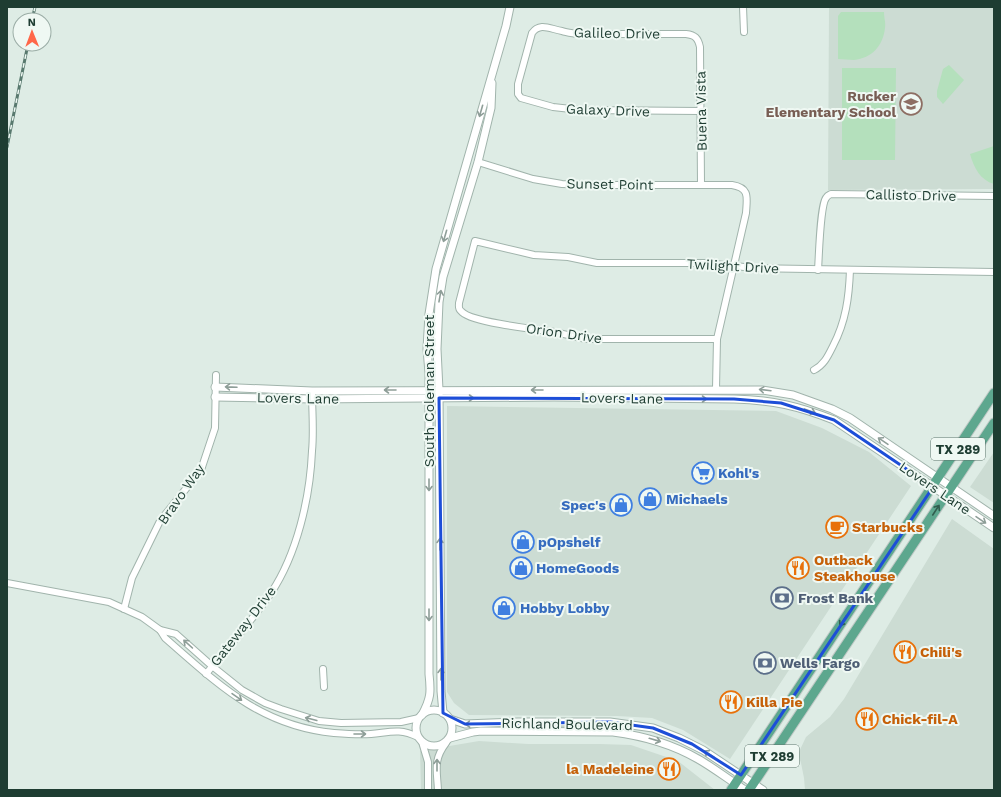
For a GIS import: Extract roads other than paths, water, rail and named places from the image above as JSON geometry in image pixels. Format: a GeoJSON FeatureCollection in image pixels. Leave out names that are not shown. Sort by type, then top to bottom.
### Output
{"type":"FeatureCollection","features":[{"type":"Feature","properties":{"kind":"main road","name":"TX 289"},"geometry":{"type":"LineString","coordinates":[[733,787],[994,393]]}},
{"type":"Feature","properties":{"kind":"main road","name":"TX 289"},"geometry":{"type":"LineString","coordinates":[[751,787],[994,423]]}},
{"type":"Feature","properties":{"kind":"street","name":"South Coleman Street"},"geometry":{"type":"LineString","coordinates":[[421,716],[431,692],[429,651],[428,314],[436,269],[506,26],[510,7]]}},
{"type":"Feature","properties":{"kind":"street"},"geometry":{"type":"LineString","coordinates":[[743,7],[744,32]]}},
{"type":"Feature","properties":{"kind":"street","name":"Galileo Drive"},"geometry":{"type":"LineString","coordinates":[[518,94],[518,84],[532,33],[538,27],[548,27],[563,32],[578,34],[686,34],[697,38]]}},
{"type":"Feature","properties":{"kind":"street","name":"Buena Vista"},"geometry":{"type":"LineString","coordinates":[[697,38],[700,47],[701,185]]}},
{"type":"Feature","properties":{"kind":"street","name":"South Coleman Street"},"geometry":{"type":"LineString","coordinates":[[443,713],[440,652],[439,390],[437,349],[439,302],[443,277],[478,162],[491,108],[492,73]]}},
{"type":"Feature","properties":{"kind":"street","name":"Galaxy Drive"},"geometry":{"type":"LineString","coordinates":[[518,94],[521,98],[553,107],[580,110],[700,111]]}},
{"type":"Feature","properties":{"kind":"street"},"geometry":{"type":"LineString","coordinates":[[468,158],[478,162]]}},
{"type":"Feature","properties":{"kind":"street","name":"Sunset Point"},"geometry":{"type":"LineString","coordinates":[[478,162],[533,179],[562,184],[596,186],[739,186],[744,189],[748,197],[746,213],[734,266]]}},
{"type":"Feature","properties":{"kind":"street","name":"Callisto Drive"},"geometry":{"type":"LineString","coordinates":[[818,270],[824,203],[828,196],[836,194],[994,196]]}},
{"type":"Feature","properties":{"kind":"street","name":"Twilight Drive"},"geometry":{"type":"LineString","coordinates":[[461,312],[459,303],[475,241],[534,254],[568,257],[598,263],[705,263],[734,266],[818,270],[994,272]]}},
{"type":"Feature","properties":{"kind":"street"},"geometry":{"type":"LineString","coordinates":[[716,399],[717,339],[734,266]]}},
{"type":"Feature","properties":{"kind":"street"},"geometry":{"type":"LineString","coordinates":[[814,370],[828,358],[841,332],[849,293],[850,270]]}},
{"type":"Feature","properties":{"kind":"street","name":"Orion Drive"},"geometry":{"type":"LineString","coordinates":[[461,312],[469,316],[506,325],[554,332],[574,338],[717,339]]}},
{"type":"Feature","properties":{"kind":"street","name":"Bravo Way"},"geometry":{"type":"LineString","coordinates":[[124,609],[132,578],[160,521],[201,470],[215,428],[216,375]]}},
{"type":"Feature","properties":{"kind":"street","name":"Lovers Lane"},"geometry":{"type":"LineString","coordinates":[[215,387],[312,391],[439,390],[758,399],[781,403],[814,412],[834,420],[994,528]]}},
{"type":"Feature","properties":{"kind":"street","name":"Lovers Lane"},"geometry":{"type":"LineString","coordinates":[[215,397],[312,399],[439,398],[716,389],[762,390],[793,395],[832,409],[850,418],[994,516]]}},
{"type":"Feature","properties":{"kind":"street","name":"Gateway Drive"},"geometry":{"type":"LineString","coordinates":[[206,674],[271,592],[290,555],[305,507],[309,486],[312,451],[312,391]]}},
{"type":"Feature","properties":{"kind":"street"},"geometry":{"type":"LineString","coordinates":[[429,516],[440,516]]}},
{"type":"Feature","properties":{"kind":"street"},"geometry":{"type":"LineString","coordinates":[[429,524],[440,524]]}},
{"type":"Feature","properties":{"kind":"street"},"geometry":{"type":"LineString","coordinates":[[7,583],[109,602],[142,617],[160,630],[176,634],[212,666],[254,698],[305,718],[330,723],[349,724],[401,722],[421,716],[428,711],[434,710],[443,713],[450,719],[453,728],[448,740],[440,751],[436,760],[438,790]]}},
{"type":"Feature","properties":{"kind":"street"},"geometry":{"type":"LineString","coordinates":[[160,630],[165,638],[206,674],[246,703],[287,723],[331,733],[369,734],[400,731],[420,740],[428,746],[434,747],[440,746],[448,740]]}},
{"type":"Feature","properties":{"kind":"street"},"geometry":{"type":"LineString","coordinates":[[429,651],[440,652]]}},
{"type":"Feature","properties":{"kind":"street"},"geometry":{"type":"LineString","coordinates":[[324,669],[324,687]]}},
{"type":"Feature","properties":{"kind":"street"},"geometry":{"type":"LineString","coordinates":[[421,716],[416,725],[416,732],[428,762],[428,790]]}},
{"type":"Feature","properties":{"kind":"street","name":"Richland Boulevard"},"geometry":{"type":"LineString","coordinates":[[450,719],[465,724],[493,722],[610,722],[654,728],[692,744],[741,775],[751,787],[763,790]]}},
{"type":"Feature","properties":{"kind":"street"},"geometry":{"type":"LineString","coordinates":[[538,722],[538,732]]}},
{"type":"Feature","properties":{"kind":"street","name":"Richland Boulevard"},"geometry":{"type":"LineString","coordinates":[[448,740],[481,731],[613,732],[649,738],[690,754],[733,787],[745,790]]}},
{"type":"Feature","properties":{"kind":"railway"},"geometry":{"type":"LineString","coordinates":[[34,12],[35,7]]}},
{"type":"Feature","properties":{"kind":"railway"},"geometry":{"type":"LineString","coordinates":[[7,147],[26,52]]}},
{"type":"Feature","properties":{"kind":"place","name":"Rucker Elementary School"},"geometry":{"type":"Point","coordinates":[911,104]}},
{"type":"Feature","properties":{"kind":"place","name":"Kohl's"},"geometry":{"type":"Point","coordinates":[703,473]}},
{"type":"Feature","properties":{"kind":"place","name":"Michaels"},"geometry":{"type":"Point","coordinates":[650,499]}},
{"type":"Feature","properties":{"kind":"place","name":"Spec's"},"geometry":{"type":"Point","coordinates":[621,505]}},
{"type":"Feature","properties":{"kind":"place","name":"Starbucks"},"geometry":{"type":"Point","coordinates":[837,527]}},
{"type":"Feature","properties":{"kind":"place","name":"pOpshelf"},"geometry":{"type":"Point","coordinates":[523,542]}},
{"type":"Feature","properties":{"kind":"place","name":"HomeGoods"},"geometry":{"type":"Point","coordinates":[521,568]}},
{"type":"Feature","properties":{"kind":"place","name":"Outback Steakhouse"},"geometry":{"type":"Point","coordinates":[798,568]}},
{"type":"Feature","properties":{"kind":"place","name":"Frost Bank"},"geometry":{"type":"Point","coordinates":[782,598]}},
{"type":"Feature","properties":{"kind":"place","name":"Hobby Lobby"},"geometry":{"type":"Point","coordinates":[504,608]}},
{"type":"Feature","properties":{"kind":"place","name":"Chili's"},"geometry":{"type":"Point","coordinates":[905,652]}},
{"type":"Feature","properties":{"kind":"place","name":"Wells Fargo"},"geometry":{"type":"Point","coordinates":[765,663]}},
{"type":"Feature","properties":{"kind":"place","name":"Killa Pie"},"geometry":{"type":"Point","coordinates":[731,702]}},
{"type":"Feature","properties":{"kind":"place","name":"Chick-fil-A"},"geometry":{"type":"Point","coordinates":[867,719]}},
{"type":"Feature","properties":{"kind":"place","name":"la Madeleine"},"geometry":{"type":"Point","coordinates":[669,769]}}]}
